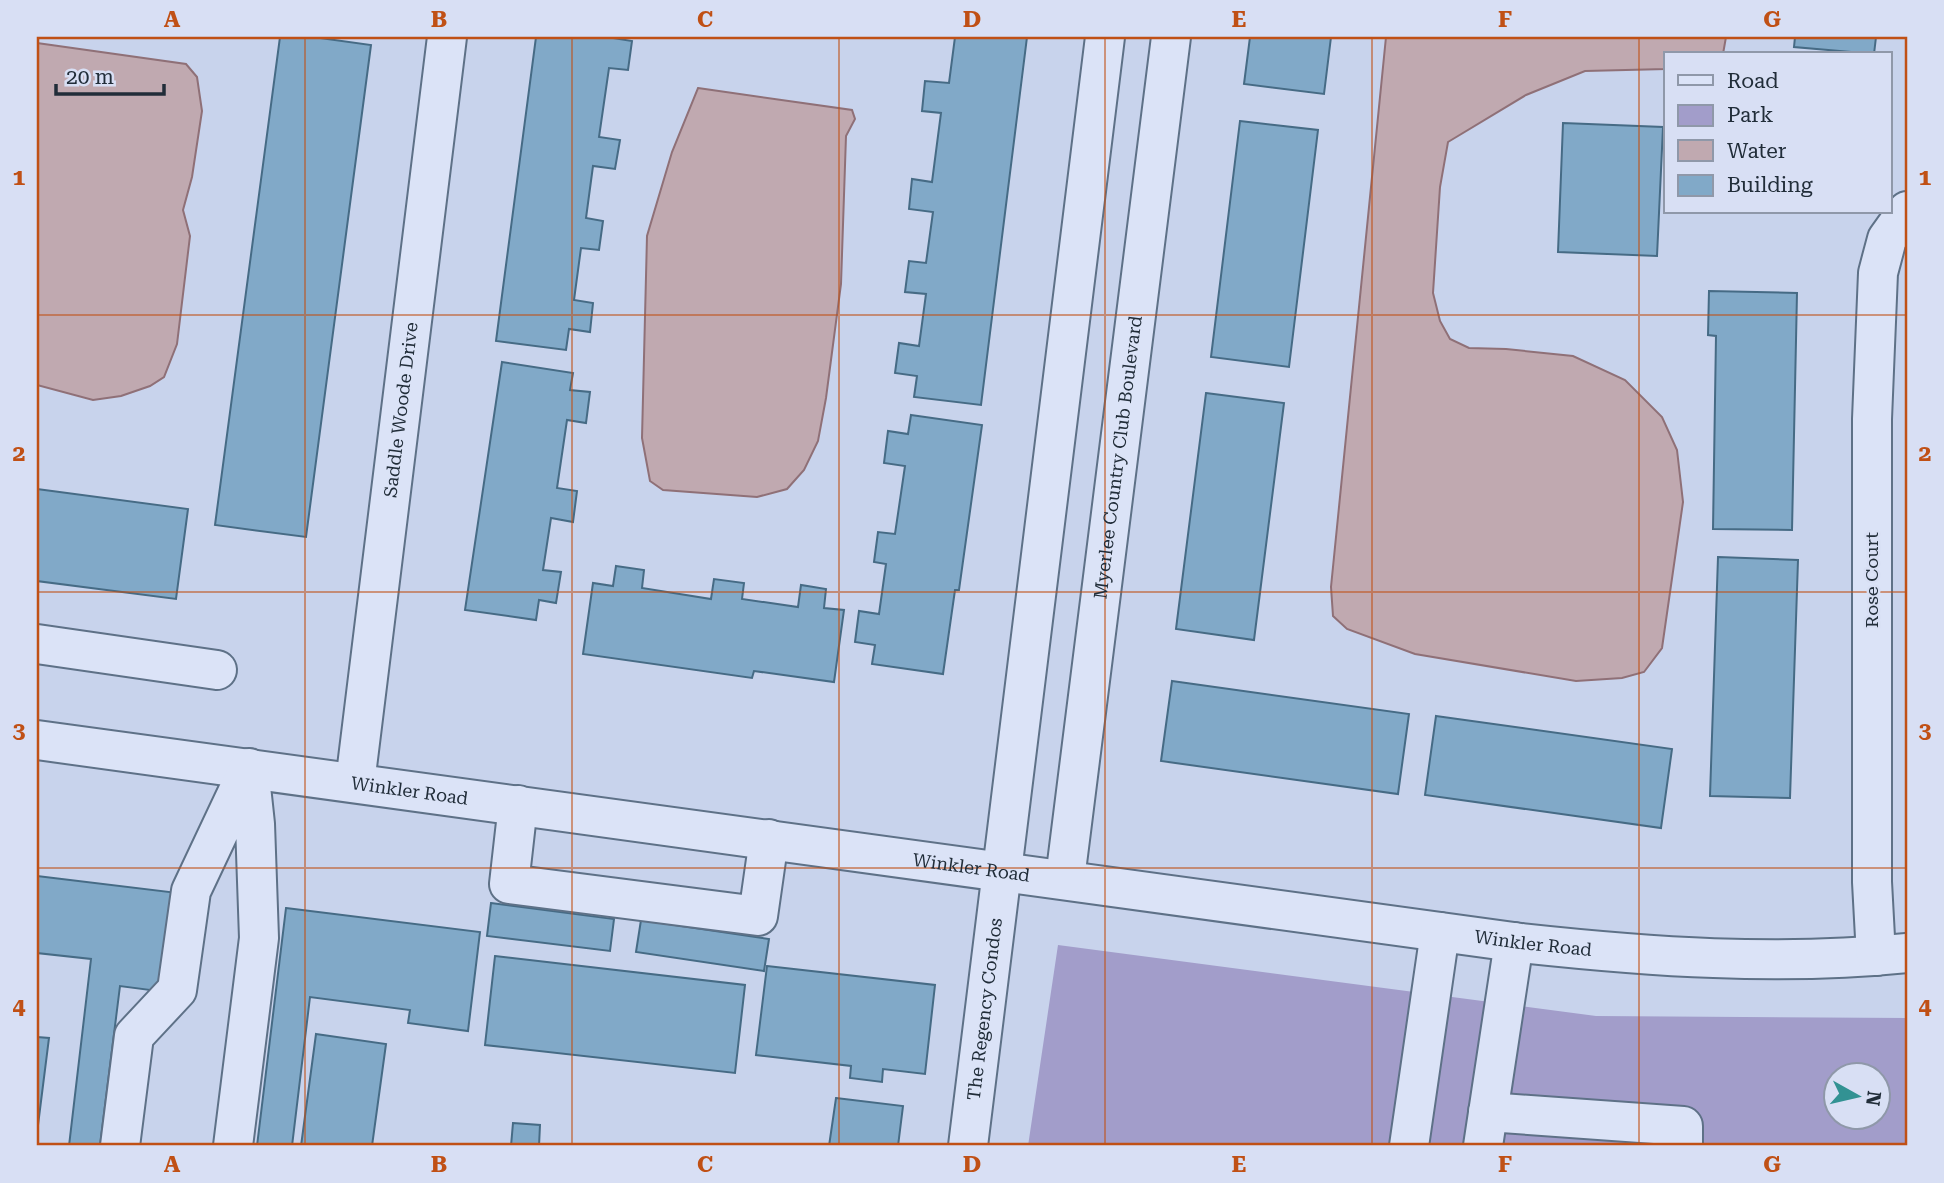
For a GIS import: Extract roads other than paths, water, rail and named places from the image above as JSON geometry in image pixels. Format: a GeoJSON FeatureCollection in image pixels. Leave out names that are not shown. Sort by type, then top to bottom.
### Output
{"type":"FeatureCollection","features":[{"type":"Feature","properties":{"kind":"street","name":"Saddle Woode Drive"},"geometry":{"type":"LineString","coordinates":[[355,783],[447,37]]}},
{"type":"Feature","properties":{"kind":"street"},"geometry":{"type":"LineString","coordinates":[[1001,871],[1105,37]]}},
{"type":"Feature","properties":{"kind":"street","name":"Myerlee Country Club Boulevard"},"geometry":{"type":"LineString","coordinates":[[1065,879],[1171,37]]}},
{"type":"Feature","properties":{"kind":"street","name":"Rose Court"},"geometry":{"type":"LineString","coordinates":[[1892,954],[1872,882],[1872,433],[1878,273],[1887,239],[1907,211]]}},
{"type":"Feature","properties":{"kind":"street"},"geometry":{"type":"LineString","coordinates":[[37,644],[217,670]]}},
{"type":"Feature","properties":{"kind":"street","name":"Winkler Road"},"geometry":{"type":"LineString","coordinates":[[37,740],[1514,942],[1622,954],[1694,958],[1766,960],[1892,954]]}},
{"type":"Feature","properties":{"kind":"street"},"geometry":{"type":"LineString","coordinates":[[120,1146],[134,1036],[177,990],[191,891],[249,768]]}},
{"type":"Feature","properties":{"kind":"street"},"geometry":{"type":"LineString","coordinates":[[233,1146],[260,938],[256,837],[249,768]]}},
{"type":"Feature","properties":{"kind":"street"},"geometry":{"type":"LineString","coordinates":[[518,805],[509,884],[758,916],[769,839]]}},
{"type":"Feature","properties":{"kind":"street","name":"The Regency Condos"},"geometry":{"type":"LineString","coordinates":[[968,1146],[1001,871]]}},
{"type":"Feature","properties":{"kind":"street"},"geometry":{"type":"LineString","coordinates":[[1409,1146],[1440,932]]}},
{"type":"Feature","properties":{"kind":"street"},"geometry":{"type":"LineString","coordinates":[[1514,942],[1485,1129],[1683,1126],[1683,1146]]}},
{"type":"Feature","properties":{"kind":"water"},"geometry":{"type":"Polygon","coordinates":[[[1386,37],[1726,37],[1723,52],[1664,52],[1664,69],[1585,71],[1526,95],[1448,142],[1440,187],[1433,293],[1440,321],[1450,339],[1469,348],[1573,356],[1625,380],[1662,417],[1677,450],[1683,502],[1662,648],[1644,672],[1622,678],[1576,681],[1415,654],[1347,629],[1333,616],[1331,587],[1386,37]]]}},
{"type":"Feature","properties":{"kind":"water"},"geometry":{"type":"Polygon","coordinates":[[[37,43],[186,64],[197,77],[202,111],[192,177],[183,210],[190,236],[177,344],[164,377],[150,386],[121,396],[93,400],[37,385],[37,43]]]}},
{"type":"Feature","properties":{"kind":"water"},"geometry":{"type":"Polygon","coordinates":[[[698,88],[852,110],[855,119],[846,136],[841,284],[818,441],[804,470],[787,489],[757,497],[663,490],[650,481],[642,438],[647,236],[672,152],[698,88]]]}}]}
